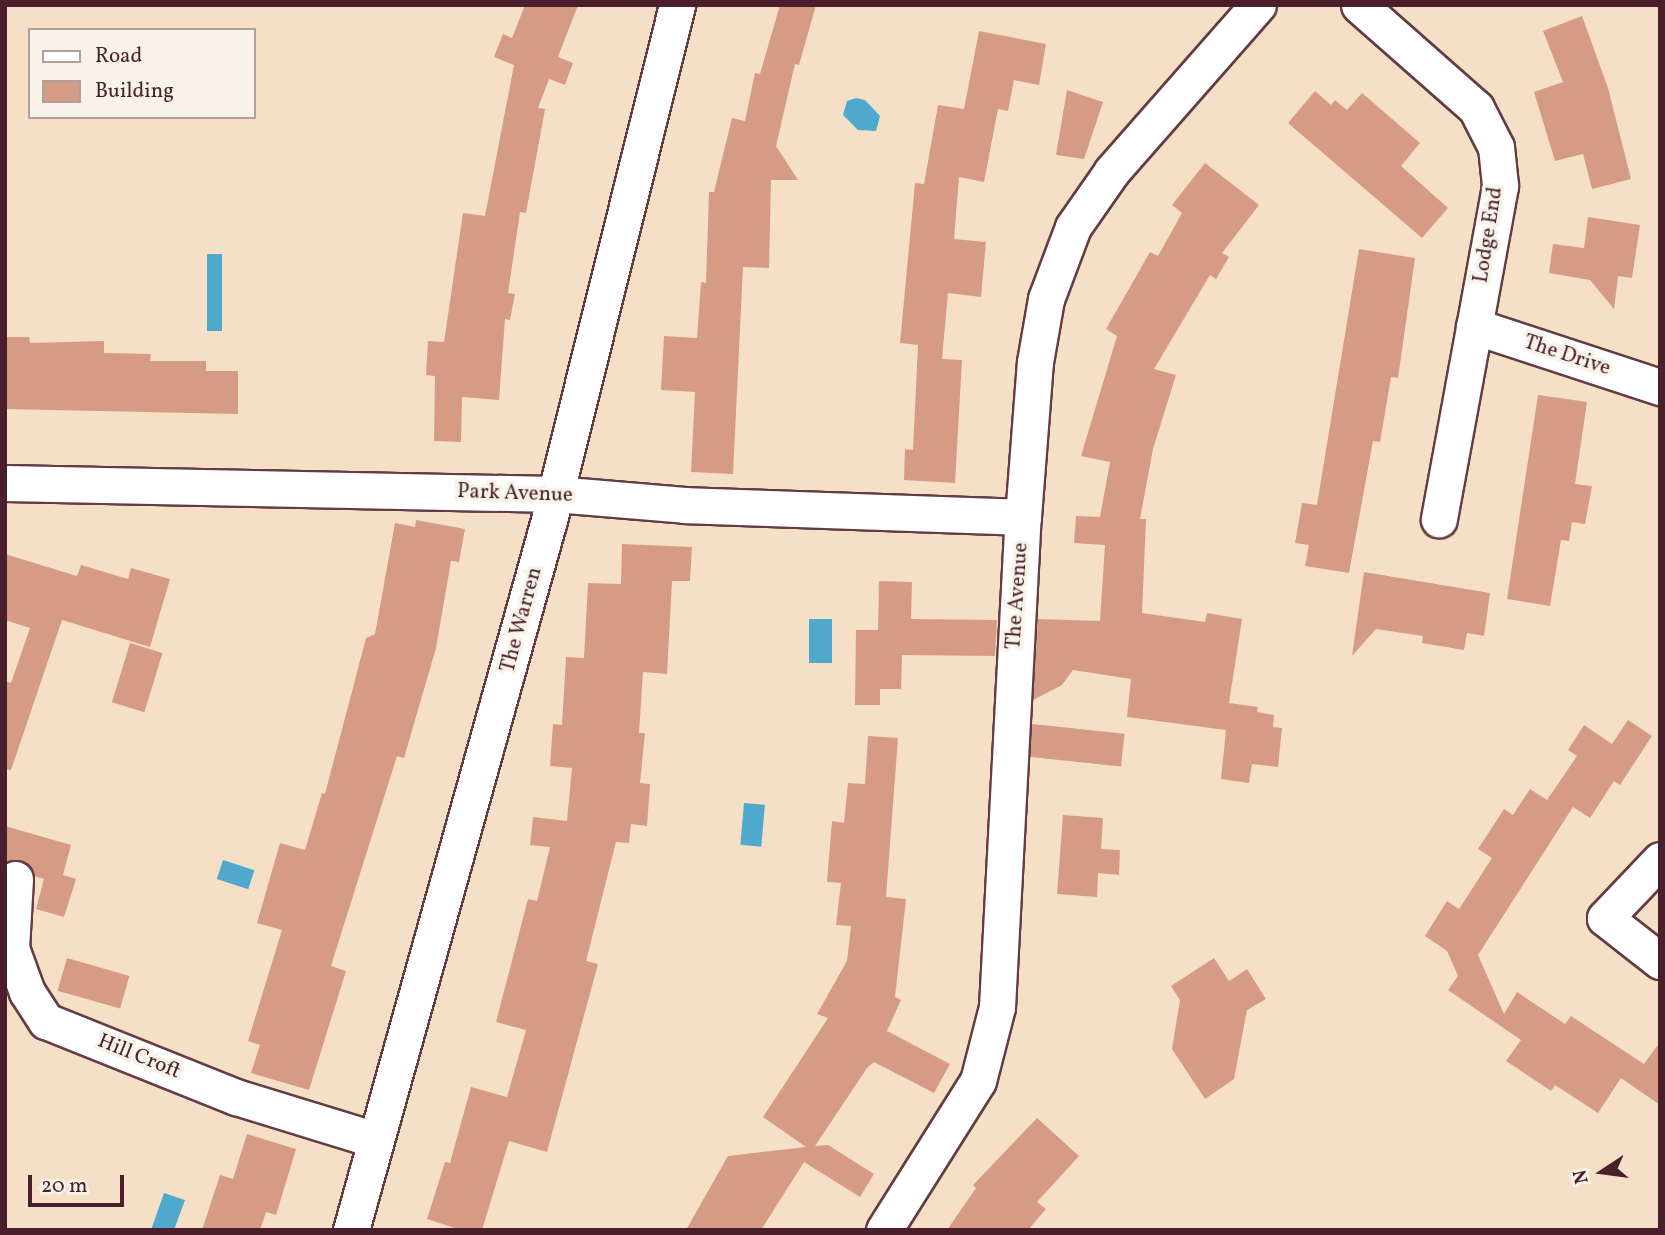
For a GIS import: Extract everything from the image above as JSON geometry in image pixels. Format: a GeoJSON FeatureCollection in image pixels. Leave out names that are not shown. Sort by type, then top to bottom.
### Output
{"type":"FeatureCollection","features":[{"type":"Feature","properties":{"kind":"street","name":"The Warren"},"geometry":{"type":"LineString","coordinates":[[351,1230],[555,494],[677,5]]}},
{"type":"Feature","properties":{"kind":"street","name":"The Avenue"},"geometry":{"type":"LineString","coordinates":[[884,1230],[978,1081],[998,1007],[1023,517],[1035,362],[1046,299],[1073,227],[1112,171],[1258,5]]}},
{"type":"Feature","properties":{"kind":"street","name":"Lodge End"},"geometry":{"type":"LineString","coordinates":[[1359,5],[1476,108],[1496,147],[1500,186],[1439,519]]}},
{"type":"Feature","properties":{"kind":"street","name":"The Drive"},"geometry":{"type":"LineString","coordinates":[[1474,326],[1660,387]]}},
{"type":"Feature","properties":{"kind":"street","name":"Park Avenue"},"geometry":{"type":"LineString","coordinates":[[5,483],[555,494],[685,505],[1023,517]]}},
{"type":"Feature","properties":{"kind":"street"},"geometry":{"type":"LineString","coordinates":[[1660,860],[1605,918],[1660,961]]}},
{"type":"Feature","properties":{"kind":"street","name":"Hill Croft"},"geometry":{"type":"LineString","coordinates":[[15,879],[12,948],[27,992],[47,1021],[236,1097],[376,1140]]}},
{"type":"Feature","properties":{"kind":"water"},"geometry":{"type":"Polygon","coordinates":[[[856,98],[865,100],[880,116],[876,131],[858,130],[843,115],[847,101],[856,98]]]}},
{"type":"Feature","properties":{"kind":"water"},"geometry":{"type":"Polygon","coordinates":[[[207,254],[222,254],[222,331],[207,331],[207,254]]]}},
{"type":"Feature","properties":{"kind":"water"},"geometry":{"type":"Polygon","coordinates":[[[809,619],[832,619],[832,663],[809,663],[809,619]]]}},
{"type":"Feature","properties":{"kind":"water"},"geometry":{"type":"Polygon","coordinates":[[[744,803],[765,805],[761,847],[740,845],[744,803]]]}},
{"type":"Feature","properties":{"kind":"water"},"geometry":{"type":"Polygon","coordinates":[[[223,860],[254,870],[248,889],[217,879],[223,860]]]}},
{"type":"Feature","properties":{"kind":"water"},"geometry":{"type":"Polygon","coordinates":[[[164,1193],[185,1200],[174,1230],[151,1230],[164,1193]]]}},
{"type":"Feature","properties":{"kind":"building"},"geometry":{"type":"Polygon","coordinates":[[[525,5],[578,5],[558,57],[573,63],[565,85],[549,79],[538,108],[545,109],[526,213],[520,212],[508,293],[515,294],[510,320],[505,319],[499,400],[462,397],[461,442],[434,441],[435,376],[426,375],[428,341],[444,342],[463,213],[485,216],[514,65],[494,57],[503,34],[512,38],[525,5]]]}},
{"type":"Feature","properties":{"kind":"building"},"geometry":{"type":"Polygon","coordinates":[[[780,5],[816,5],[799,65],[795,64],[776,146],[798,180],[771,180],[769,268],[743,267],[733,474],[691,472],[695,392],[661,390],[664,336],[697,338],[701,282],[706,283],[709,192],[714,192],[732,118],[745,121],[755,73],[760,74],[780,5]]]}},
{"type":"Feature","properties":{"kind":"building"},"geometry":{"type":"Polygon","coordinates":[[[1582,16],[1608,88],[1631,179],[1592,189],[1583,154],[1555,161],[1534,92],[1563,82],[1543,31],[1582,16]]]}},
{"type":"Feature","properties":{"kind":"building"},"geometry":{"type":"Polygon","coordinates":[[[979,31],[1046,44],[1039,85],[1014,80],[1008,111],[998,109],[984,182],[959,177],[954,239],[986,242],[981,297],[948,293],[942,359],[962,360],[955,483],[904,480],[905,449],[913,450],[918,345],[900,343],[915,183],[924,184],[938,105],[964,109],[979,31]]]}},
{"type":"Feature","properties":{"kind":"building"},"geometry":{"type":"Polygon","coordinates":[[[1067,90],[1103,102],[1084,159],[1056,155],[1067,90]]]}},
{"type":"Feature","properties":{"kind":"building"},"geometry":{"type":"Polygon","coordinates":[[[1315,91],[1331,105],[1335,100],[1347,110],[1362,93],[1420,143],[1401,166],[1448,208],[1422,238],[1288,123],[1315,91]]]}},
{"type":"Feature","properties":{"kind":"building"},"geometry":{"type":"Polygon","coordinates":[[[1205,163],[1259,205],[1222,253],[1229,257],[1216,279],[1210,275],[1154,369],[1176,375],[1153,449],[1140,519],[1146,519],[1142,613],[1205,622],[1207,613],[1242,619],[1229,703],[1258,707],[1257,712],[1274,715],[1273,727],[1282,728],[1278,767],[1252,764],[1249,783],[1221,779],[1226,730],[1127,717],[1131,679],[1073,670],[1062,685],[1033,700],[1038,619],[1100,621],[1105,545],[1074,543],[1076,516],[1100,517],[1110,462],[1081,456],[1117,336],[1106,329],[1150,252],[1158,256],[1182,213],[1172,205],[1205,163]]]}},
{"type":"Feature","properties":{"kind":"building"},"geometry":{"type":"Polygon","coordinates":[[[1588,217],[1640,225],[1632,278],[1618,276],[1614,309],[1590,280],[1549,273],[1553,244],[1584,248],[1588,217]]]}},
{"type":"Feature","properties":{"kind":"building"},"geometry":{"type":"Polygon","coordinates":[[[1359,249],[1415,258],[1398,378],[1391,377],[1380,442],[1373,441],[1349,573],[1305,566],[1309,545],[1295,543],[1302,503],[1317,505],[1359,249]]]}},
{"type":"Feature","properties":{"kind":"building"},"geometry":{"type":"Polygon","coordinates":[[[5,337],[29,337],[30,343],[104,341],[104,353],[151,354],[150,361],[206,361],[206,371],[238,371],[238,414],[5,409],[5,337]]]}},
{"type":"Feature","properties":{"kind":"building"},"geometry":{"type":"Polygon","coordinates":[[[1538,395],[1587,402],[1575,484],[1592,486],[1585,524],[1572,522],[1569,541],[1561,540],[1550,606],[1507,599],[1538,395]]]}},
{"type":"Feature","properties":{"kind":"building"},"geometry":{"type":"Polygon","coordinates":[[[416,520],[465,529],[459,562],[451,561],[436,648],[404,758],[397,756],[331,966],[346,971],[309,1090],[251,1073],[260,1045],[248,1041],[282,930],[257,923],[280,843],[305,850],[322,793],[325,794],[366,638],[375,634],[395,523],[415,527],[416,520]]]}},
{"type":"Feature","properties":{"kind":"building"},"geometry":{"type":"Polygon","coordinates":[[[622,544],[692,547],[690,581],[672,581],[667,674],[643,672],[639,733],[645,733],[640,783],[650,784],[647,826],[631,824],[629,843],[616,842],[586,961],[598,964],[547,1152],[509,1141],[482,1230],[461,1230],[427,1219],[445,1162],[450,1163],[471,1087],[507,1097],[526,1030],[496,1022],[528,899],[537,901],[550,847],[530,845],[533,817],[567,821],[572,768],[550,766],[553,724],[562,725],[566,657],[584,658],[588,583],[621,584],[622,544]]]}},
{"type":"Feature","properties":{"kind":"building"},"geometry":{"type":"Polygon","coordinates":[[[5,554],[77,576],[81,565],[128,579],[131,568],[170,579],[150,647],[62,620],[11,770],[5,769],[5,681],[11,683],[30,628],[5,620],[5,554]]]}},
{"type":"Feature","properties":{"kind":"building"},"geometry":{"type":"Polygon","coordinates":[[[1364,572],[1490,593],[1484,636],[1467,633],[1464,650],[1422,643],[1423,636],[1376,629],[1352,656],[1364,572]]]}},
{"type":"Feature","properties":{"kind":"building"},"geometry":{"type":"Polygon","coordinates":[[[879,581],[912,582],[911,619],[997,620],[995,656],[902,655],[901,689],[880,689],[880,705],[855,705],[856,630],[878,630],[879,581]]]}},
{"type":"Feature","properties":{"kind":"building"},"geometry":{"type":"Polygon","coordinates":[[[130,643],[163,653],[144,712],[112,702],[130,643]]]}},
{"type":"Feature","properties":{"kind":"building"},"geometry":{"type":"Polygon","coordinates":[[[1628,720],[1652,736],[1620,785],[1614,781],[1590,818],[1573,807],[1478,955],[1504,1014],[1517,992],[1565,1024],[1571,1016],[1644,1064],[1660,1042],[1660,1105],[1621,1078],[1598,1113],[1555,1085],[1551,1091],[1506,1061],[1521,1040],[1448,990],[1458,976],[1447,951],[1425,936],[1447,901],[1459,909],[1492,858],[1478,849],[1504,809],[1513,815],[1530,789],[1547,800],[1577,756],[1568,750],[1584,725],[1612,744],[1628,720]]]}},
{"type":"Feature","properties":{"kind":"building"},"geometry":{"type":"Polygon","coordinates":[[[1032,724],[1124,734],[1121,767],[1029,757],[1032,724]]]}},
{"type":"Feature","properties":{"kind":"building"},"geometry":{"type":"Polygon","coordinates":[[[868,736],[898,738],[886,897],[906,899],[895,997],[901,1000],[887,1031],[950,1064],[934,1093],[874,1062],[867,1068],[815,1146],[828,1145],[874,1174],[860,1197],[804,1162],[761,1230],[686,1230],[728,1156],[806,1147],[763,1117],[828,1018],[817,1014],[847,961],[851,926],[836,925],[841,883],[827,882],[832,821],[844,823],[848,783],[865,784],[868,736]]]}},
{"type":"Feature","properties":{"kind":"building"},"geometry":{"type":"Polygon","coordinates":[[[1063,815],[1103,818],[1101,849],[1120,850],[1119,875],[1098,873],[1097,897],[1057,894],[1063,815]]]}},
{"type":"Feature","properties":{"kind":"building"},"geometry":{"type":"Polygon","coordinates":[[[5,826],[71,845],[63,875],[76,879],[64,917],[36,909],[44,879],[34,876],[25,862],[5,862],[5,826]]]}},
{"type":"Feature","properties":{"kind":"building"},"geometry":{"type":"Polygon","coordinates":[[[67,958],[129,976],[120,1009],[58,991],[67,958]]]}},
{"type":"Feature","properties":{"kind":"building"},"geometry":{"type":"Polygon","coordinates":[[[1214,958],[1229,981],[1247,969],[1266,999],[1247,1010],[1234,1079],[1205,1099],[1172,1049],[1180,1000],[1171,986],[1214,958]]]}},
{"type":"Feature","properties":{"kind":"building"},"geometry":{"type":"Polygon","coordinates":[[[1037,1118],[1079,1156],[1037,1202],[1046,1209],[1028,1230],[947,1230],[976,1188],[973,1185],[1037,1118]]]}},
{"type":"Feature","properties":{"kind":"building"},"geometry":{"type":"Polygon","coordinates":[[[247,1134],[296,1149],[276,1215],[266,1212],[260,1230],[202,1230],[220,1175],[233,1179],[247,1134]]]}}]}
